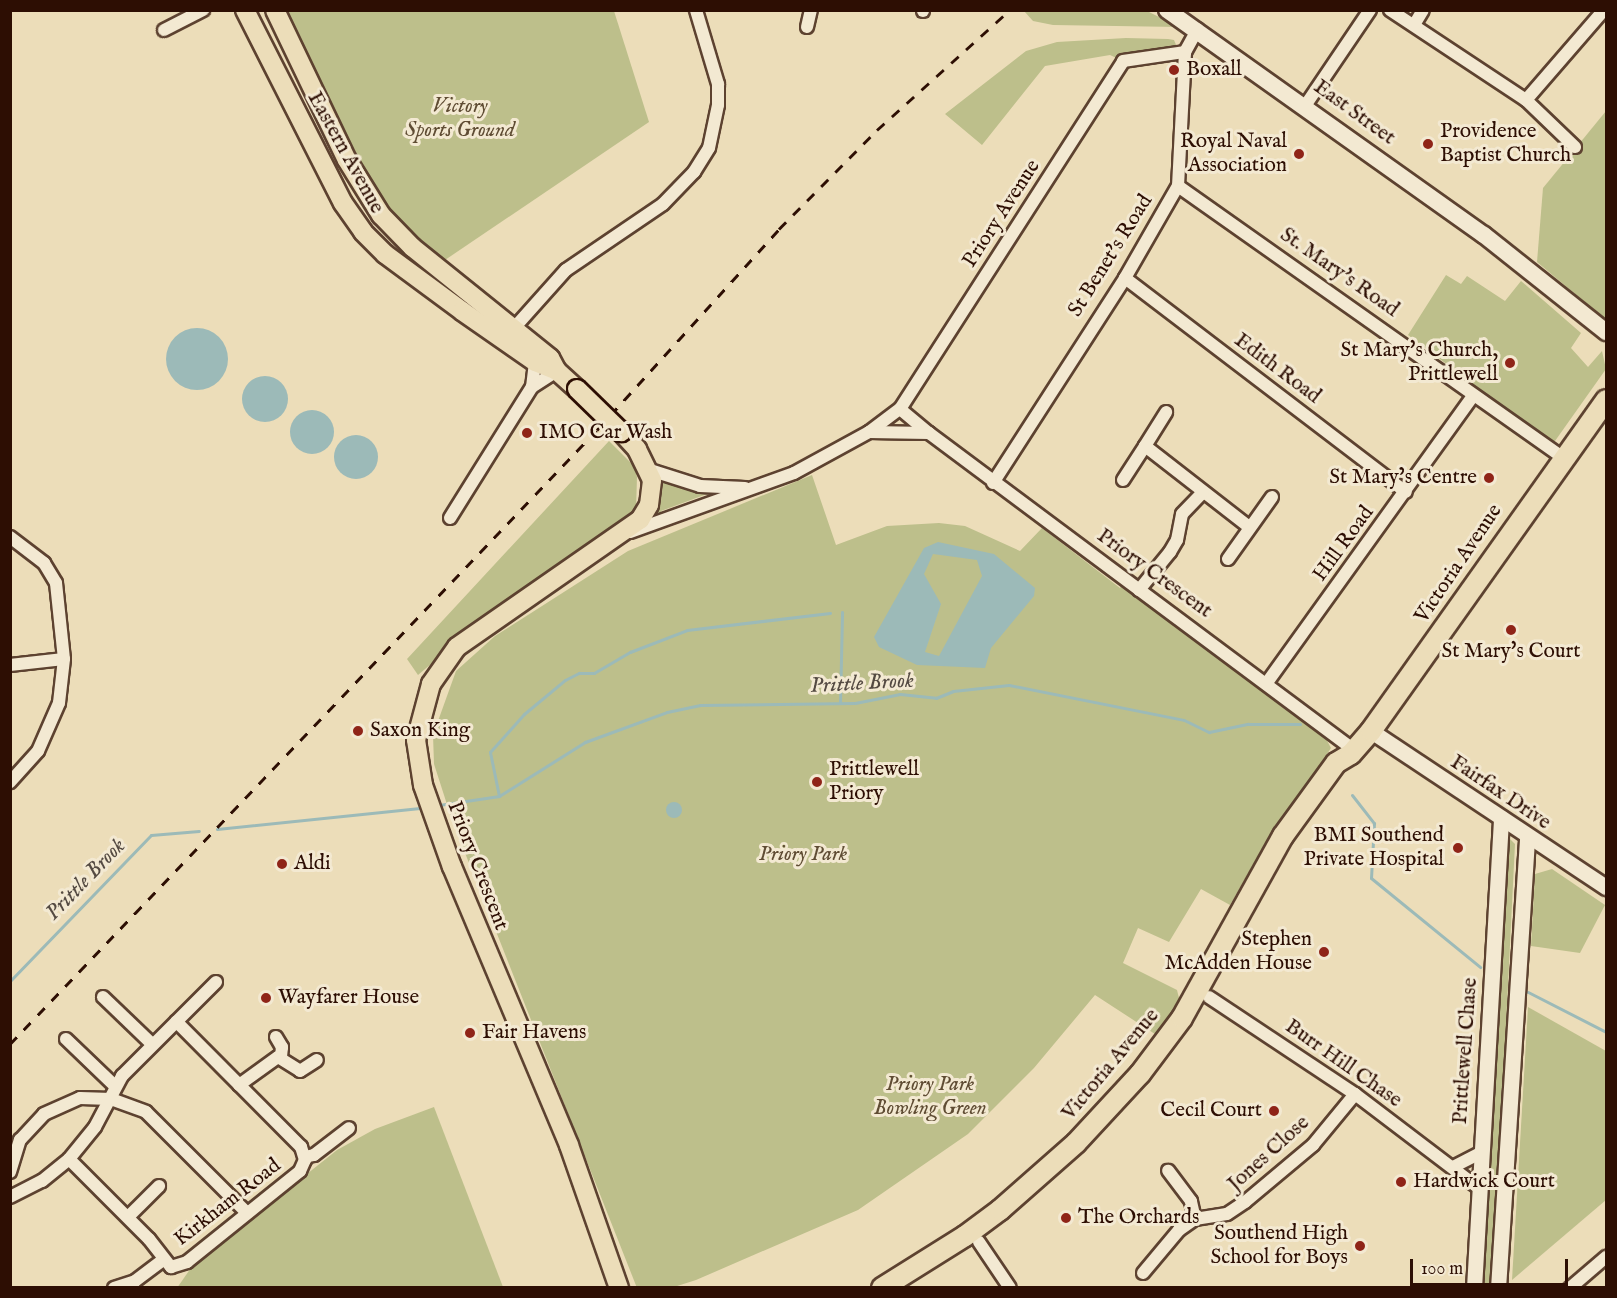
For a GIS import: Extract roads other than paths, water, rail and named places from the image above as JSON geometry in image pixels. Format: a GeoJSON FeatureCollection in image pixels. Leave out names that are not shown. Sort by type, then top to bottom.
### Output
{"type":"FeatureCollection","features":[{"type":"Feature","properties":{"kind":"highway","name":"Victoria Avenue"},"geometry":{"type":"LineString","coordinates":[[882,1287],[965,1236],[1000,1210],[1076,1143],[1116,1103],[1182,1018],[1283,836],[1336,763],[1352,752],[1371,731],[1606,400]]}},
{"type":"Feature","properties":{"kind":"highway","name":"Victoria Avenue"},"geometry":{"type":"LineString","coordinates":[[906,1287],[979,1242],[1055,1180],[1124,1112],[1171,1055],[1209,997],[1273,876],[1345,770],[1352,752]]}},
{"type":"Feature","properties":{"kind":"main road","name":"Eastern Avenue"},"geometry":{"type":"LineString","coordinates":[[245,10],[343,203],[363,232],[385,254],[535,362],[557,371],[621,432],[650,470]]}},
{"type":"Feature","properties":{"kind":"main road","name":"Eastern Avenue"},"geometry":{"type":"LineString","coordinates":[[275,10],[347,160],[381,215],[412,247],[515,327],[550,358],[557,371]]}},
{"type":"Feature","properties":{"kind":"main road","name":"East Street"},"geometry":{"type":"LineString","coordinates":[[1167,10],[1198,29],[1510,254],[1603,326]]}},
{"type":"Feature","properties":{"kind":"main road","name":"Priory Crescent"},"geometry":{"type":"LineString","coordinates":[[619,1287],[569,1145],[452,867],[423,785],[416,740],[431,684],[457,647],[623,535],[640,520],[649,506],[653,491],[650,470]]}},
{"type":"Feature","properties":{"kind":"street"},"geometry":{"type":"LineString","coordinates":[[164,30],[203,10]]}},
{"type":"Feature","properties":{"kind":"street"},"geometry":{"type":"LineString","coordinates":[[515,327],[566,270],[663,204],[694,172],[709,148],[718,105],[718,84],[696,10]]}},
{"type":"Feature","properties":{"kind":"street"},"geometry":{"type":"LineString","coordinates":[[807,27],[811,10]]}},
{"type":"Feature","properties":{"kind":"street"},"geometry":{"type":"LineString","coordinates":[[1305,106],[1370,10]]}},
{"type":"Feature","properties":{"kind":"street"},"geometry":{"type":"LineString","coordinates":[[1390,10],[1526,100],[1575,147]]}},
{"type":"Feature","properties":{"kind":"street"},"geometry":{"type":"LineString","coordinates":[[1414,25],[1423,10]]}},
{"type":"Feature","properties":{"kind":"street"},"geometry":{"type":"LineString","coordinates":[[1526,100],[1604,10]]}},
{"type":"Feature","properties":{"kind":"street","name":"St Benet's Road"},"geometry":{"type":"LineString","coordinates":[[993,483],[1125,278],[1178,186],[1185,52],[1198,29]]}},
{"type":"Feature","properties":{"kind":"street","name":"Priory Avenue"},"geometry":{"type":"LineString","coordinates":[[869,432],[900,409],[1123,61],[1185,52]]}},
{"type":"Feature","properties":{"kind":"street","name":"St. Mary's Road"},"geometry":{"type":"LineString","coordinates":[[1178,186],[1402,340],[1473,396],[1564,458]]}},
{"type":"Feature","properties":{"kind":"street","name":"Edith Road"},"geometry":{"type":"LineString","coordinates":[[1125,278],[1406,492]]}},
{"type":"Feature","properties":{"kind":"street"},"geometry":{"type":"LineString","coordinates":[[450,518],[532,387],[535,362]]}},
{"type":"Feature","properties":{"kind":"street"},"geometry":{"type":"LineString","coordinates":[[532,387],[557,371]]}},
{"type":"Feature","properties":{"kind":"street","name":"Hill Road"},"geometry":{"type":"LineString","coordinates":[[1266,684],[1473,396]]}},
{"type":"Feature","properties":{"kind":"street","name":"Priory Crescent"},"geometry":{"type":"LineString","coordinates":[[900,409],[993,483],[1266,684],[1352,752]]}},
{"type":"Feature","properties":{"kind":"street"},"geometry":{"type":"LineString","coordinates":[[1123,480],[1166,412]]}},
{"type":"Feature","properties":{"kind":"street","name":"Priory Crescent"},"geometry":{"type":"LineString","coordinates":[[623,535],[794,473],[869,432],[929,433]]}},
{"type":"Feature","properties":{"kind":"street"},"geometry":{"type":"LineString","coordinates":[[1145,446],[1249,527]]}},
{"type":"Feature","properties":{"kind":"street","name":"Priory Crescent"},"geometry":{"type":"LineString","coordinates":[[650,470],[700,486],[753,488]]}},
{"type":"Feature","properties":{"kind":"street"},"geometry":{"type":"LineString","coordinates":[[1139,590],[1177,540],[1182,514],[1203,492]]}},
{"type":"Feature","properties":{"kind":"street"},"geometry":{"type":"LineString","coordinates":[[1228,560],[1272,497]]}},
{"type":"Feature","properties":{"kind":"street"},"geometry":{"type":"LineString","coordinates":[[10,537],[44,563],[56,583],[64,659],[59,703],[38,751],[10,782]]}},
{"type":"Feature","properties":{"kind":"street"},"geometry":{"type":"LineString","coordinates":[[10,665],[64,659]]}},
{"type":"Feature","properties":{"kind":"street","name":"Fairfax Drive"},"geometry":{"type":"LineString","coordinates":[[1371,731],[1606,887]]}},
{"type":"Feature","properties":{"kind":"street","name":"Prittlewell Chase"},"geometry":{"type":"LineString","coordinates":[[1474,1287],[1501,818]]}},
{"type":"Feature","properties":{"kind":"street"},"geometry":{"type":"LineString","coordinates":[[1498,1287],[1527,836]]}},
{"type":"Feature","properties":{"kind":"street"},"geometry":{"type":"LineString","coordinates":[[1526,859],[1547,849]]}},
{"type":"Feature","properties":{"kind":"street"},"geometry":{"type":"LineString","coordinates":[[11,1194],[42,1181],[69,1159],[95,1127],[111,1099],[115,1086],[152,1044],[216,982]]}},
{"type":"Feature","properties":{"kind":"street"},"geometry":{"type":"LineString","coordinates":[[103,997],[152,1044]]}},
{"type":"Feature","properties":{"kind":"street","name":"Burr Hill Chase"},"geometry":{"type":"LineString","coordinates":[[1209,997],[1354,1094],[1480,1189]]}},
{"type":"Feature","properties":{"kind":"street","name":"Kirkham Road"},"geometry":{"type":"LineString","coordinates":[[69,1159],[128,1217],[171,1267],[181,1265],[300,1171],[305,1157],[301,1148],[176,1021]]}},
{"type":"Feature","properties":{"kind":"street"},"geometry":{"type":"LineString","coordinates":[[276,1037],[282,1047],[281,1057]]}},
{"type":"Feature","properties":{"kind":"street"},"geometry":{"type":"LineString","coordinates":[[66,1039],[115,1086]]}},
{"type":"Feature","properties":{"kind":"street"},"geometry":{"type":"LineString","coordinates":[[239,1085],[281,1057]]}},
{"type":"Feature","properties":{"kind":"street"},"geometry":{"type":"LineString","coordinates":[[281,1057],[300,1071],[317,1060]]}},
{"type":"Feature","properties":{"kind":"street","name":"Jones Close"},"geometry":{"type":"LineString","coordinates":[[1195,1219],[1227,1214],[1245,1202],[1313,1145],[1354,1094]]}},
{"type":"Feature","properties":{"kind":"street"},"geometry":{"type":"LineString","coordinates":[[10,1173],[20,1140],[44,1114],[66,1101],[111,1099],[146,1112],[247,1213]]}},
{"type":"Feature","properties":{"kind":"street","name":"Kirkham Road"},"geometry":{"type":"LineString","coordinates":[[305,1157],[314,1155],[349,1128]]}},
{"type":"Feature","properties":{"kind":"street"},"geometry":{"type":"LineString","coordinates":[[1453,1167],[1481,1153]]}},
{"type":"Feature","properties":{"kind":"street"},"geometry":{"type":"LineString","coordinates":[[1143,1273],[1179,1230],[1195,1219],[1191,1201],[1168,1171]]}},
{"type":"Feature","properties":{"kind":"street"},"geometry":{"type":"LineString","coordinates":[[128,1217],[159,1186]]}},
{"type":"Feature","properties":{"kind":"street"},"geometry":{"type":"LineString","coordinates":[[979,1242],[1010,1287]]}},
{"type":"Feature","properties":{"kind":"street"},"geometry":{"type":"LineString","coordinates":[[1570,1287],[1606,1257]]}},
{"type":"Feature","properties":{"kind":"street"},"geometry":{"type":"LineString","coordinates":[[114,1287],[135,1281],[164,1259]]}},
{"type":"Feature","properties":{"kind":"water"},"geometry":{"type":"Polygon","coordinates":[[[197,328],[214,333],[219,337],[223,342],[228,359],[223,376],[219,381],[214,385],[197,390],[180,385],[175,381],[171,376],[166,359],[171,342],[175,337],[180,333],[197,328]]]}},
{"type":"Feature","properties":{"kind":"water"},"geometry":{"type":"Polygon","coordinates":[[[265,376],[281,383],[288,399],[281,415],[265,422],[249,415],[242,399],[249,383],[265,376]]]}},
{"type":"Feature","properties":{"kind":"water"},"geometry":{"type":"Polygon","coordinates":[[[312,410],[327,417],[334,432],[327,447],[312,454],[297,447],[290,432],[297,417],[312,410]]]}},
{"type":"Feature","properties":{"kind":"water"},"geometry":{"type":"Polygon","coordinates":[[[356,435],[372,441],[378,457],[372,473],[356,479],[340,473],[334,457],[340,441],[356,435]]]}},
{"type":"Feature","properties":{"kind":"water"},"geometry":{"type":"Polygon","coordinates":[[[938,542],[994,554],[1035,588],[1034,596],[991,648],[985,668],[917,665],[879,647],[874,637],[924,548],[938,542]],[[933,554],[924,574],[941,604],[925,652],[939,656],[982,576],[977,560],[933,554]]]}},
{"type":"Feature","properties":{"kind":"water"},"geometry":{"type":"Polygon","coordinates":[[[674,802],[682,810],[674,818],[666,810],[674,802]]]}},
{"type":"Feature","properties":{"kind":"waterway"},"geometry":{"type":"LineString","coordinates":[[840,703],[842,612]]}},
{"type":"Feature","properties":{"kind":"waterway"},"geometry":{"type":"LineString","coordinates":[[499,796],[490,752],[524,714],[565,680],[579,673],[594,673],[630,652],[687,630],[830,613]]}},
{"type":"Feature","properties":{"kind":"waterway","name":"Prittle Brook"},"geometry":{"type":"LineString","coordinates":[[439,805],[499,796],[585,742],[667,712],[700,705],[855,703],[900,694],[936,698],[953,691],[1009,685],[1184,720],[1209,732],[1248,724],[1300,724]]}},
{"type":"Feature","properties":{"kind":"waterway","name":"Prittle Brook"},"geometry":{"type":"LineString","coordinates":[[1352,795],[1374,823],[1371,878],[1480,967]]}},
{"type":"Feature","properties":{"kind":"waterway","name":"Prittle Brook"},"geometry":{"type":"LineString","coordinates":[[217,829],[420,808]]}},
{"type":"Feature","properties":{"kind":"waterway","name":"Prittle Brook"},"geometry":{"type":"LineString","coordinates":[[10,981],[151,835],[199,831]]}},
{"type":"Feature","properties":{"kind":"waterway","name":"Prittle Brook"},"geometry":{"type":"LineString","coordinates":[[1528,992],[1606,1032]]}},
{"type":"Feature","properties":{"kind":"railway"},"geometry":{"type":"LineString","coordinates":[[10,1044],[597,430],[779,229],[877,130],[1010,10]]}},
{"type":"Feature","properties":{"kind":"place","name":"Boxall"},"geometry":{"type":"Point","coordinates":[1174,70]}},
{"type":"Feature","properties":{"kind":"place","name":"Providence Baptist Church"},"geometry":{"type":"Point","coordinates":[1428,144]}},
{"type":"Feature","properties":{"kind":"place","name":"Royal Naval Association"},"geometry":{"type":"Point","coordinates":[1299,154]}},
{"type":"Feature","properties":{"kind":"place","name":"St Mary's Church, Prittlewell"},"geometry":{"type":"Point","coordinates":[1510,363]}},
{"type":"Feature","properties":{"kind":"place","name":"IMO Car Wash"},"geometry":{"type":"Point","coordinates":[527,433]}},
{"type":"Feature","properties":{"kind":"place","name":"St Mary’s Centre"},"geometry":{"type":"Point","coordinates":[1489,478]}},
{"type":"Feature","properties":{"kind":"place","name":"St Mary's Court"},"geometry":{"type":"Point","coordinates":[1511,630]}},
{"type":"Feature","properties":{"kind":"place","name":"Saxon King"},"geometry":{"type":"Point","coordinates":[358,731]}},
{"type":"Feature","properties":{"kind":"place","name":"Prittlewell Priory"},"geometry":{"type":"Point","coordinates":[817,782]}},
{"type":"Feature","properties":{"kind":"place","name":"BMI Southend Private Hospital"},"geometry":{"type":"Point","coordinates":[1458,848]}},
{"type":"Feature","properties":{"kind":"place","name":"Aldi"},"geometry":{"type":"Point","coordinates":[282,864]}},
{"type":"Feature","properties":{"kind":"place","name":"Stephen McAdden House"},"geometry":{"type":"Point","coordinates":[1324,952]}},
{"type":"Feature","properties":{"kind":"place","name":"Wayfarer House"},"geometry":{"type":"Point","coordinates":[266,998]}},
{"type":"Feature","properties":{"kind":"place","name":"Fair Havens"},"geometry":{"type":"Point","coordinates":[470,1033]}},
{"type":"Feature","properties":{"kind":"place","name":"Cecil Court"},"geometry":{"type":"Point","coordinates":[1274,1111]}},
{"type":"Feature","properties":{"kind":"place","name":"Hardwick Court"},"geometry":{"type":"Point","coordinates":[1401,1182]}},
{"type":"Feature","properties":{"kind":"place","name":"The Orchards"},"geometry":{"type":"Point","coordinates":[1066,1218]}},
{"type":"Feature","properties":{"kind":"place","name":"Southend High School for Boys"},"geometry":{"type":"Point","coordinates":[1360,1246]}},
{"type":"Feature","properties":{"kind":"park label","name":"Victory Sports Ground"},"geometry":{"type":"Point","coordinates":[460,119]}},
{"type":"Feature","properties":{"kind":"park label","name":"Priory Park"},"geometry":{"type":"Point","coordinates":[803,855]}},
{"type":"Feature","properties":{"kind":"park label","name":"Priory Park Bowling Green"},"geometry":{"type":"Point","coordinates":[930,1097]}}]}
